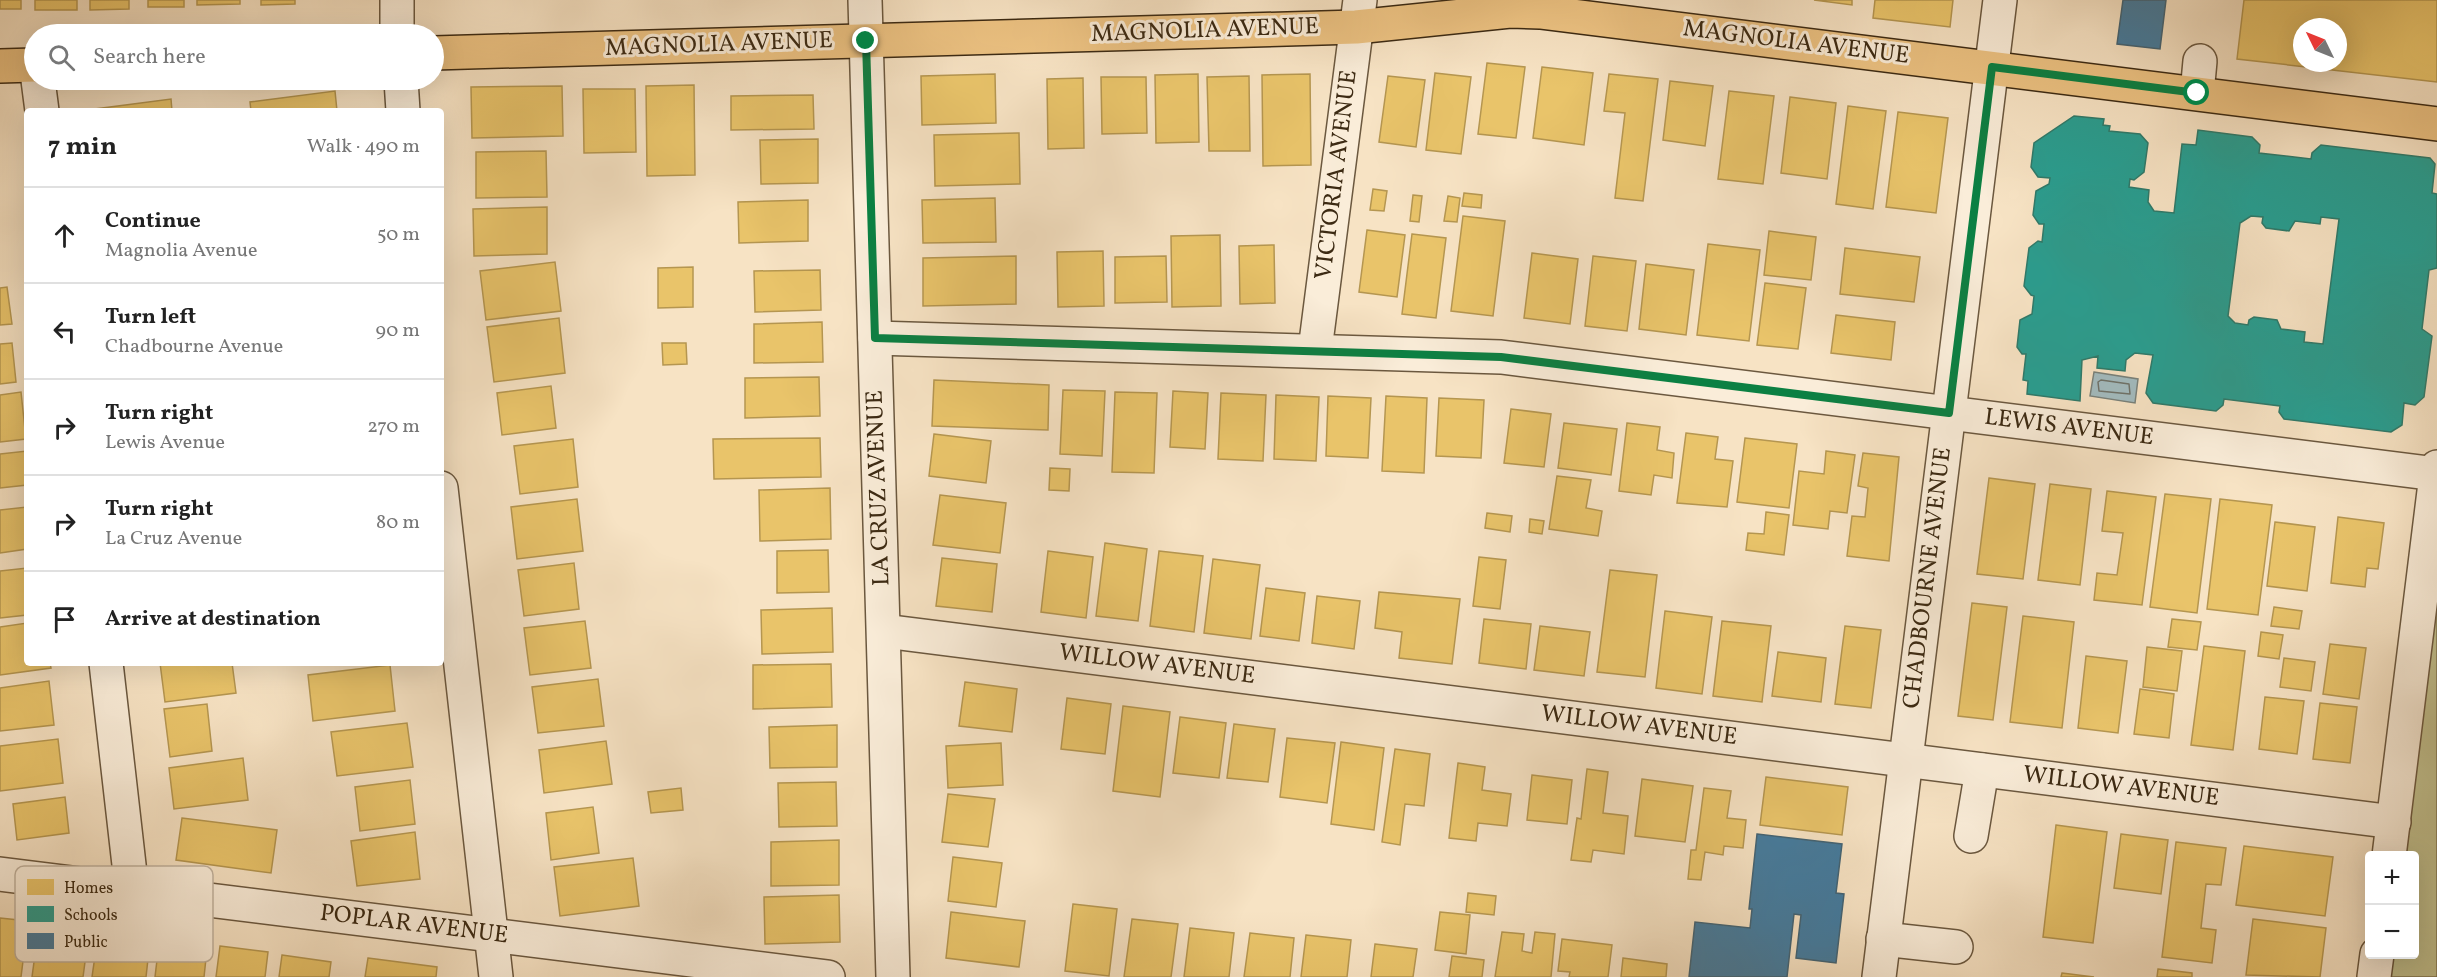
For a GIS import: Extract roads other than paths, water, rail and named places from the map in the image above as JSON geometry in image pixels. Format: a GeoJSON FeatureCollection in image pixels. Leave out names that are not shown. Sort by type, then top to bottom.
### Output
{"type":"FeatureCollection","features":[{"type":"Feature","properties":{"kind":"main road","name":"MAGNOLIA AVENUE"},"geometry":{"type":"LineString","coordinates":[[444,53],[866,41],[1358,13],[1540,12],[2437,124]]}},
{"type":"Feature","properties":{"kind":"main road"},"geometry":{"type":"LineString","coordinates":[[0,66],[24,65]]}},
{"type":"Feature","properties":{"kind":"street"},"geometry":{"type":"LineString","coordinates":[[397,0],[397,24]]}},
{"type":"Feature","properties":{"kind":"street","name":"LA CRUZ AVENUE"},"geometry":{"type":"LineString","coordinates":[[865,0],[893,977]]}},
{"type":"Feature","properties":{"kind":"street","name":"CHADBOURNE AVENUE"},"geometry":{"type":"LineString","coordinates":[[1879,977],[2000,0]]}},
{"type":"Feature","properties":{"kind":"street","name":"VICTORIA AVENUE"},"geometry":{"type":"LineString","coordinates":[[1316,350],[1358,13]]}},
{"type":"Feature","properties":{"kind":"street"},"geometry":{"type":"LineString","coordinates":[[2197,93],[2200,61]]}},
{"type":"Feature","properties":{"kind":"street"},"geometry":{"type":"LineString","coordinates":[[39,90],[42,108]]}},
{"type":"Feature","properties":{"kind":"street"},"geometry":{"type":"LineString","coordinates":[[402,90],[403,108]]}},
{"type":"Feature","properties":{"kind":"street","name":"LEWIS AVENUE"},"geometry":{"type":"LineString","coordinates":[[875,338],[1501,357],[2437,471]]}},
{"type":"Feature","properties":{"kind":"street"},"geometry":{"type":"LineString","coordinates":[[2390,851],[2437,471]]}},
{"type":"Feature","properties":{"kind":"street"},"geometry":{"type":"LineString","coordinates":[[444,514],[496,977]]}},
{"type":"Feature","properties":{"kind":"street","name":"WILLOW AVENUE"},"geometry":{"type":"LineString","coordinates":[[884,631],[2394,822]]}},
{"type":"Feature","properties":{"kind":"street"},"geometry":{"type":"LineString","coordinates":[[106,666],[129,866]]}},
{"type":"Feature","properties":{"kind":"street"},"geometry":{"type":"LineString","coordinates":[[1971,836],[1982,770]]}},
{"type":"Feature","properties":{"kind":"street","name":"POPLAR AVENUE"},"geometry":{"type":"LineString","coordinates":[[0,874],[15,876]]}},
{"type":"Feature","properties":{"kind":"street","name":"POPLAR AVENUE"},"geometry":{"type":"LineString","coordinates":[[213,901],[828,977]]}},
{"type":"Feature","properties":{"kind":"street"},"geometry":{"type":"LineString","coordinates":[[1884,939],[1956,947]]}},
{"type":"Feature","properties":{"kind":"street"},"geometry":{"type":"LineString","coordinates":[[2374,977],[2376,959]]}},
{"type":"Feature","properties":{"kind":"water"},"geometry":{"type":"Polygon","coordinates":[[[2094,372],[2138,379],[2135,403],[2090,396],[2094,372]]]}}]}
